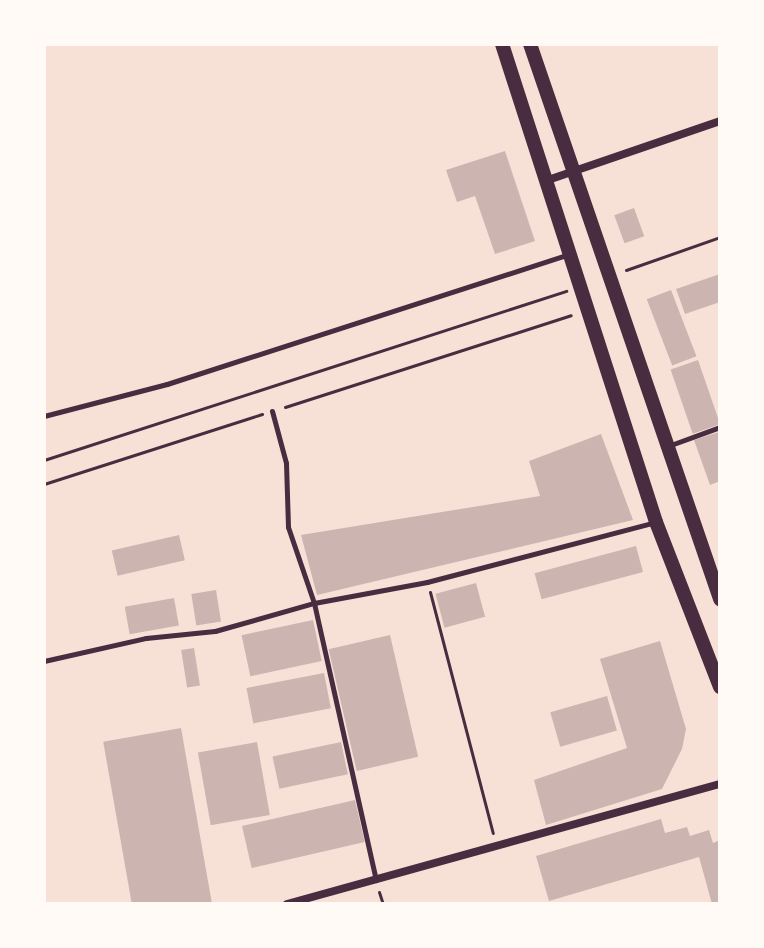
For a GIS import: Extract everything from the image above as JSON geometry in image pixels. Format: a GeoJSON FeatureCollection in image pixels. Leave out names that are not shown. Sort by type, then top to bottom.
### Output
{"type":"FeatureCollection","features":[{"type":"Feature","properties":{"kind":"main road"},"geometry":{"type":"LineString","coordinates":[[502,44],[572,253],[656,522],[720,687]]}},
{"type":"Feature","properties":{"kind":"main road"},"geometry":{"type":"LineString","coordinates":[[530,44],[720,599]]}},
{"type":"Feature","properties":{"kind":"street"},"geometry":{"type":"LineString","coordinates":[[548,180],[720,121]]}},
{"type":"Feature","properties":{"kind":"street"},"geometry":{"type":"LineString","coordinates":[[287,904],[720,784]]}},
{"type":"Feature","properties":{"kind":"lane"},"geometry":{"type":"LineString","coordinates":[[44,416],[167,384],[572,253]]}},
{"type":"Feature","properties":{"kind":"lane"},"geometry":{"type":"LineString","coordinates":[[272,411],[286,463],[288,527],[314,603],[376,881]]}},
{"type":"Feature","properties":{"kind":"lane"},"geometry":{"type":"LineString","coordinates":[[667,446],[720,427]]}},
{"type":"Feature","properties":{"kind":"lane"},"geometry":{"type":"LineString","coordinates":[[44,661],[146,638],[215,631],[314,603],[427,582],[656,522]]}},
{"type":"Feature","properties":{"kind":"path"},"geometry":{"type":"LineString","coordinates":[[650,262],[720,237]]}},
{"type":"Feature","properties":{"kind":"path"},"geometry":{"type":"LineString","coordinates":[[44,460],[530,303]]}},
{"type":"Feature","properties":{"kind":"path"},"geometry":{"type":"LineString","coordinates":[[44,484],[590,309]]}},
{"type":"Feature","properties":{"kind":"path"},"geometry":{"type":"LineString","coordinates":[[427,582],[497,848]]}},
{"type":"Feature","properties":{"kind":"building"},"geometry":{"type":"Polygon","coordinates":[[[505,151],[535,241],[495,254],[475,196],[457,202],[446,170],[505,151]]]}},
{"type":"Feature","properties":{"kind":"building"},"geometry":{"type":"Polygon","coordinates":[[[634,208],[644,236],[625,243],[614,215],[634,208]]]}},
{"type":"Feature","properties":{"kind":"building"},"geometry":{"type":"Polygon","coordinates":[[[720,274],[720,302],[685,314],[676,289],[720,274]]]}},
{"type":"Feature","properties":{"kind":"building"},"geometry":{"type":"Polygon","coordinates":[[[671,290],[696,356],[672,366],[647,299],[671,290]]]}},
{"type":"Feature","properties":{"kind":"building"},"geometry":{"type":"Polygon","coordinates":[[[698,360],[720,424],[693,434],[671,369],[698,360]]]}},
{"type":"Feature","properties":{"kind":"building"},"geometry":{"type":"Polygon","coordinates":[[[719,432],[720,481],[710,485],[694,440],[719,432]]]}},
{"type":"Feature","properties":{"kind":"building"},"geometry":{"type":"Polygon","coordinates":[[[601,434],[633,520],[317,595],[301,535],[540,496],[529,461],[601,434]]]}},
{"type":"Feature","properties":{"kind":"building"},"geometry":{"type":"Polygon","coordinates":[[[179,535],[185,560],[118,576],[112,551],[179,535]]]}},
{"type":"Feature","properties":{"kind":"building"},"geometry":{"type":"Polygon","coordinates":[[[636,546],[643,572],[542,599],[535,573],[636,546]]]}},
{"type":"Feature","properties":{"kind":"building"},"geometry":{"type":"Polygon","coordinates":[[[476,583],[485,617],[444,628],[435,594],[476,583]]]}},
{"type":"Feature","properties":{"kind":"building"},"geometry":{"type":"Polygon","coordinates":[[[216,590],[221,622],[196,626],[191,594],[216,590]]]}},
{"type":"Feature","properties":{"kind":"building"},"geometry":{"type":"Polygon","coordinates":[[[174,598],[179,626],[130,634],[125,607],[174,598]]]}},
{"type":"Feature","properties":{"kind":"building"},"geometry":{"type":"Polygon","coordinates":[[[313,620],[322,661],[250,676],[242,635],[313,620]]]}},
{"type":"Feature","properties":{"kind":"building"},"geometry":{"type":"Polygon","coordinates":[[[390,635],[418,757],[357,771],[329,649],[390,635]]]}},
{"type":"Feature","properties":{"kind":"building"},"geometry":{"type":"Polygon","coordinates":[[[660,641],[686,729],[682,749],[662,789],[546,825],[534,780],[627,748],[600,659],[660,641]]]}},
{"type":"Feature","properties":{"kind":"building"},"geometry":{"type":"Polygon","coordinates":[[[194,648],[200,686],[187,688],[181,650],[194,648]]]}},
{"type":"Feature","properties":{"kind":"building"},"geometry":{"type":"Polygon","coordinates":[[[324,673],[331,708],[253,723],[246,688],[324,673]]]}},
{"type":"Feature","properties":{"kind":"building"},"geometry":{"type":"Polygon","coordinates":[[[607,696],[617,731],[560,747],[550,712],[607,696]]]}},
{"type":"Feature","properties":{"kind":"building"},"geometry":{"type":"Polygon","coordinates":[[[181,728],[212,903],[132,904],[103,742],[181,728]]]}},
{"type":"Feature","properties":{"kind":"building"},"geometry":{"type":"Polygon","coordinates":[[[257,742],[270,815],[211,825],[198,752],[257,742]]]}},
{"type":"Feature","properties":{"kind":"building"},"geometry":{"type":"Polygon","coordinates":[[[341,742],[348,774],[279,789],[273,757],[341,742]]]}},
{"type":"Feature","properties":{"kind":"building"},"geometry":{"type":"Polygon","coordinates":[[[355,800],[365,842],[252,868],[242,826],[355,800]]]}},
{"type":"Feature","properties":{"kind":"building"},"geometry":{"type":"Polygon","coordinates":[[[661,819],[665,833],[687,827],[690,836],[709,830],[713,843],[720,840],[720,904],[712,904],[699,857],[549,901],[536,856],[661,819]]]}}]}
